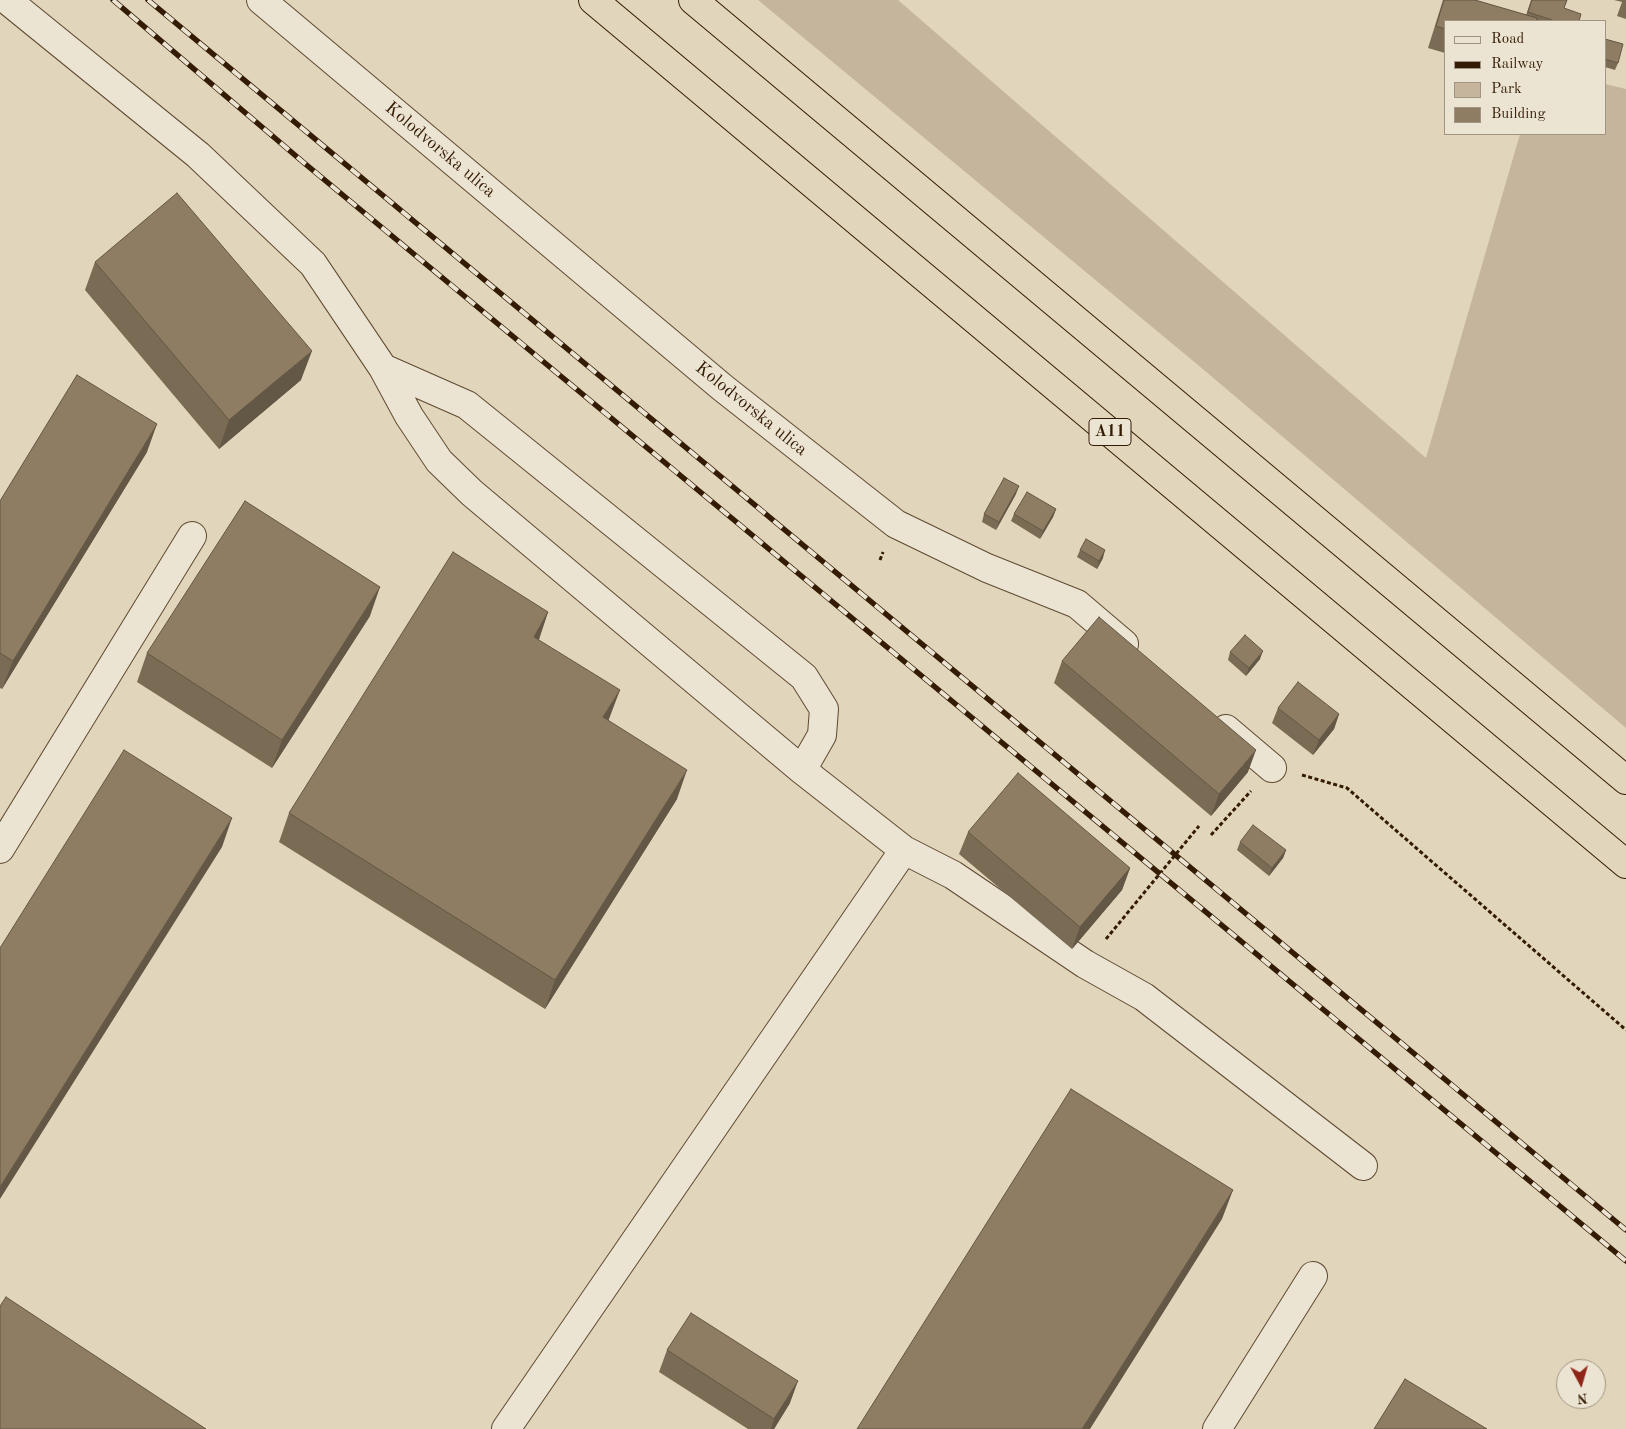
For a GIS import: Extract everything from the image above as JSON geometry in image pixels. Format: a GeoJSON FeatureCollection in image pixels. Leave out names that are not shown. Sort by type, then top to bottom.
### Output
{"type":"FeatureCollection","features":[{"type":"Feature","properties":{"kind":"highway","name":"A11"},"geometry":{"type":"LineString","coordinates":[[593,0],[1626,864]]}},
{"type":"Feature","properties":{"kind":"highway"},"geometry":{"type":"LineString","coordinates":[[693,0],[1626,780]]}},
{"type":"Feature","properties":{"kind":"lane"},"geometry":{"type":"LineString","coordinates":[[7,0],[198,155],[313,264],[383,368],[409,416],[439,461],[472,493],[802,770],[904,850],[954,875],[1085,964],[1144,997],[1363,1166]]}},
{"type":"Feature","properties":{"kind":"lane","name":"Kolodvorska ulica"},"geometry":{"type":"LineString","coordinates":[[261,0],[715,381],[896,524],[987,568],[1077,604],[1144,661]]}},
{"type":"Feature","properties":{"kind":"lane"},"geometry":{"type":"LineString","coordinates":[[383,368],[467,406],[804,677],[824,709],[822,736],[802,770]]}},
{"type":"Feature","properties":{"kind":"lane"},"geometry":{"type":"LineString","coordinates":[[0,849],[192,536]]}},
{"type":"Feature","properties":{"kind":"lane"},"geometry":{"type":"LineString","coordinates":[[1205,711],[1272,768]]}},
{"type":"Feature","properties":{"kind":"lane"},"geometry":{"type":"LineString","coordinates":[[506,1429],[904,850]]}},
{"type":"Feature","properties":{"kind":"lane"},"geometry":{"type":"LineString","coordinates":[[1217,1429],[1313,1276]]}},
{"type":"Feature","properties":{"kind":"path"},"geometry":{"type":"LineString","coordinates":[[1210,835],[1272,768],[1312,777],[1347,788],[1626,1030]]}},
{"type":"Feature","properties":{"kind":"path"},"geometry":{"type":"LineString","coordinates":[[1085,964],[1199,826]]}},
{"type":"Feature","properties":{"kind":"green space"},"geometry":{"type":"Polygon","coordinates":[[[758,0],[898,0],[1426,458],[1520,135],[1606,135],[1606,84],[1626,89],[1626,728],[1204,370],[758,0]]]}},
{"type":"Feature","properties":{"kind":"building"},"geometry":{"type":"Polygon","coordinates":[[[1444,0],[1475,0],[1537,18],[1536,20],[1444,20],[1444,29],[1436,26],[1444,0]]]}},
{"type":"Feature","properties":{"kind":"building"},"geometry":{"type":"Polygon","coordinates":[[[1532,0],[1567,0],[1564,8],[1581,14],[1579,20],[1552,20],[1528,12],[1532,0]]]}},
{"type":"Feature","properties":{"kind":"building"},"geometry":{"type":"Polygon","coordinates":[[[1606,39],[1623,44],[1618,63],[1606,59],[1606,39]]]}},
{"type":"Feature","properties":{"kind":"building"},"geometry":{"type":"Polygon","coordinates":[[[177,193],[312,351],[229,420],[95,262],[177,193]]]}},
{"type":"Feature","properties":{"kind":"building"},"geometry":{"type":"Polygon","coordinates":[[[77,375],[157,424],[13,661],[0,653],[0,501],[77,375]]]}},
{"type":"Feature","properties":{"kind":"building"},"geometry":{"type":"Polygon","coordinates":[[[1004,478],[1019,486],[999,522],[984,514],[1004,478]]]}},
{"type":"Feature","properties":{"kind":"building"},"geometry":{"type":"Polygon","coordinates":[[[1027,492],[1056,509],[1043,531],[1014,514],[1027,492]]]}},
{"type":"Feature","properties":{"kind":"building"},"geometry":{"type":"Polygon","coordinates":[[[245,501],[380,587],[282,740],[147,653],[245,501]]]}},
{"type":"Feature","properties":{"kind":"building"},"geometry":{"type":"Polygon","coordinates":[[[1086,539],[1105,550],[1099,561],[1080,550],[1086,539]]]}},
{"type":"Feature","properties":{"kind":"building"},"geometry":{"type":"Polygon","coordinates":[[[453,552],[548,612],[534,637],[620,690],[603,717],[687,770],[555,980],[289,813],[453,552]]]}},
{"type":"Feature","properties":{"kind":"building"},"geometry":{"type":"Polygon","coordinates":[[[1099,617],[1256,750],[1219,794],[1062,661],[1099,617]]]}},
{"type":"Feature","properties":{"kind":"building"},"geometry":{"type":"Polygon","coordinates":[[[1245,635],[1263,651],[1249,668],[1230,652],[1245,635]]]}},
{"type":"Feature","properties":{"kind":"building"},"geometry":{"type":"Polygon","coordinates":[[[1298,682],[1339,714],[1319,740],[1278,708],[1298,682]]]}},
{"type":"Feature","properties":{"kind":"building"},"geometry":{"type":"Polygon","coordinates":[[[124,750],[232,818],[0,1187],[0,948],[124,750]]]}},
{"type":"Feature","properties":{"kind":"building"},"geometry":{"type":"Polygon","coordinates":[[[1018,773],[1130,868],[1080,927],[968,832],[1018,773]]]}},
{"type":"Feature","properties":{"kind":"building"},"geometry":{"type":"Polygon","coordinates":[[[1253,825],[1286,850],[1272,868],[1240,842],[1253,825]]]}},
{"type":"Feature","properties":{"kind":"building"},"geometry":{"type":"Polygon","coordinates":[[[1071,1089],[1233,1190],[1082,1429],[857,1429],[1071,1089]]]}},
{"type":"Feature","properties":{"kind":"building"},"geometry":{"type":"Polygon","coordinates":[[[6,1297],[206,1429],[0,1429],[0,1306],[6,1297]]]}},
{"type":"Feature","properties":{"kind":"building"},"geometry":{"type":"Polygon","coordinates":[[[691,1313],[798,1381],[774,1419],[667,1350],[691,1313]]]}},
{"type":"Feature","properties":{"kind":"building"},"geometry":{"type":"Polygon","coordinates":[[[1405,1379],[1487,1429],[1374,1429],[1405,1379]]]}},
{"type":"Feature","properties":{"kind":"railway"},"geometry":{"type":"LineString","coordinates":[[113,0],[303,162],[1626,1261]]}},
{"type":"Feature","properties":{"kind":"railway"},"geometry":{"type":"LineString","coordinates":[[148,0],[1626,1230]]}}]}
